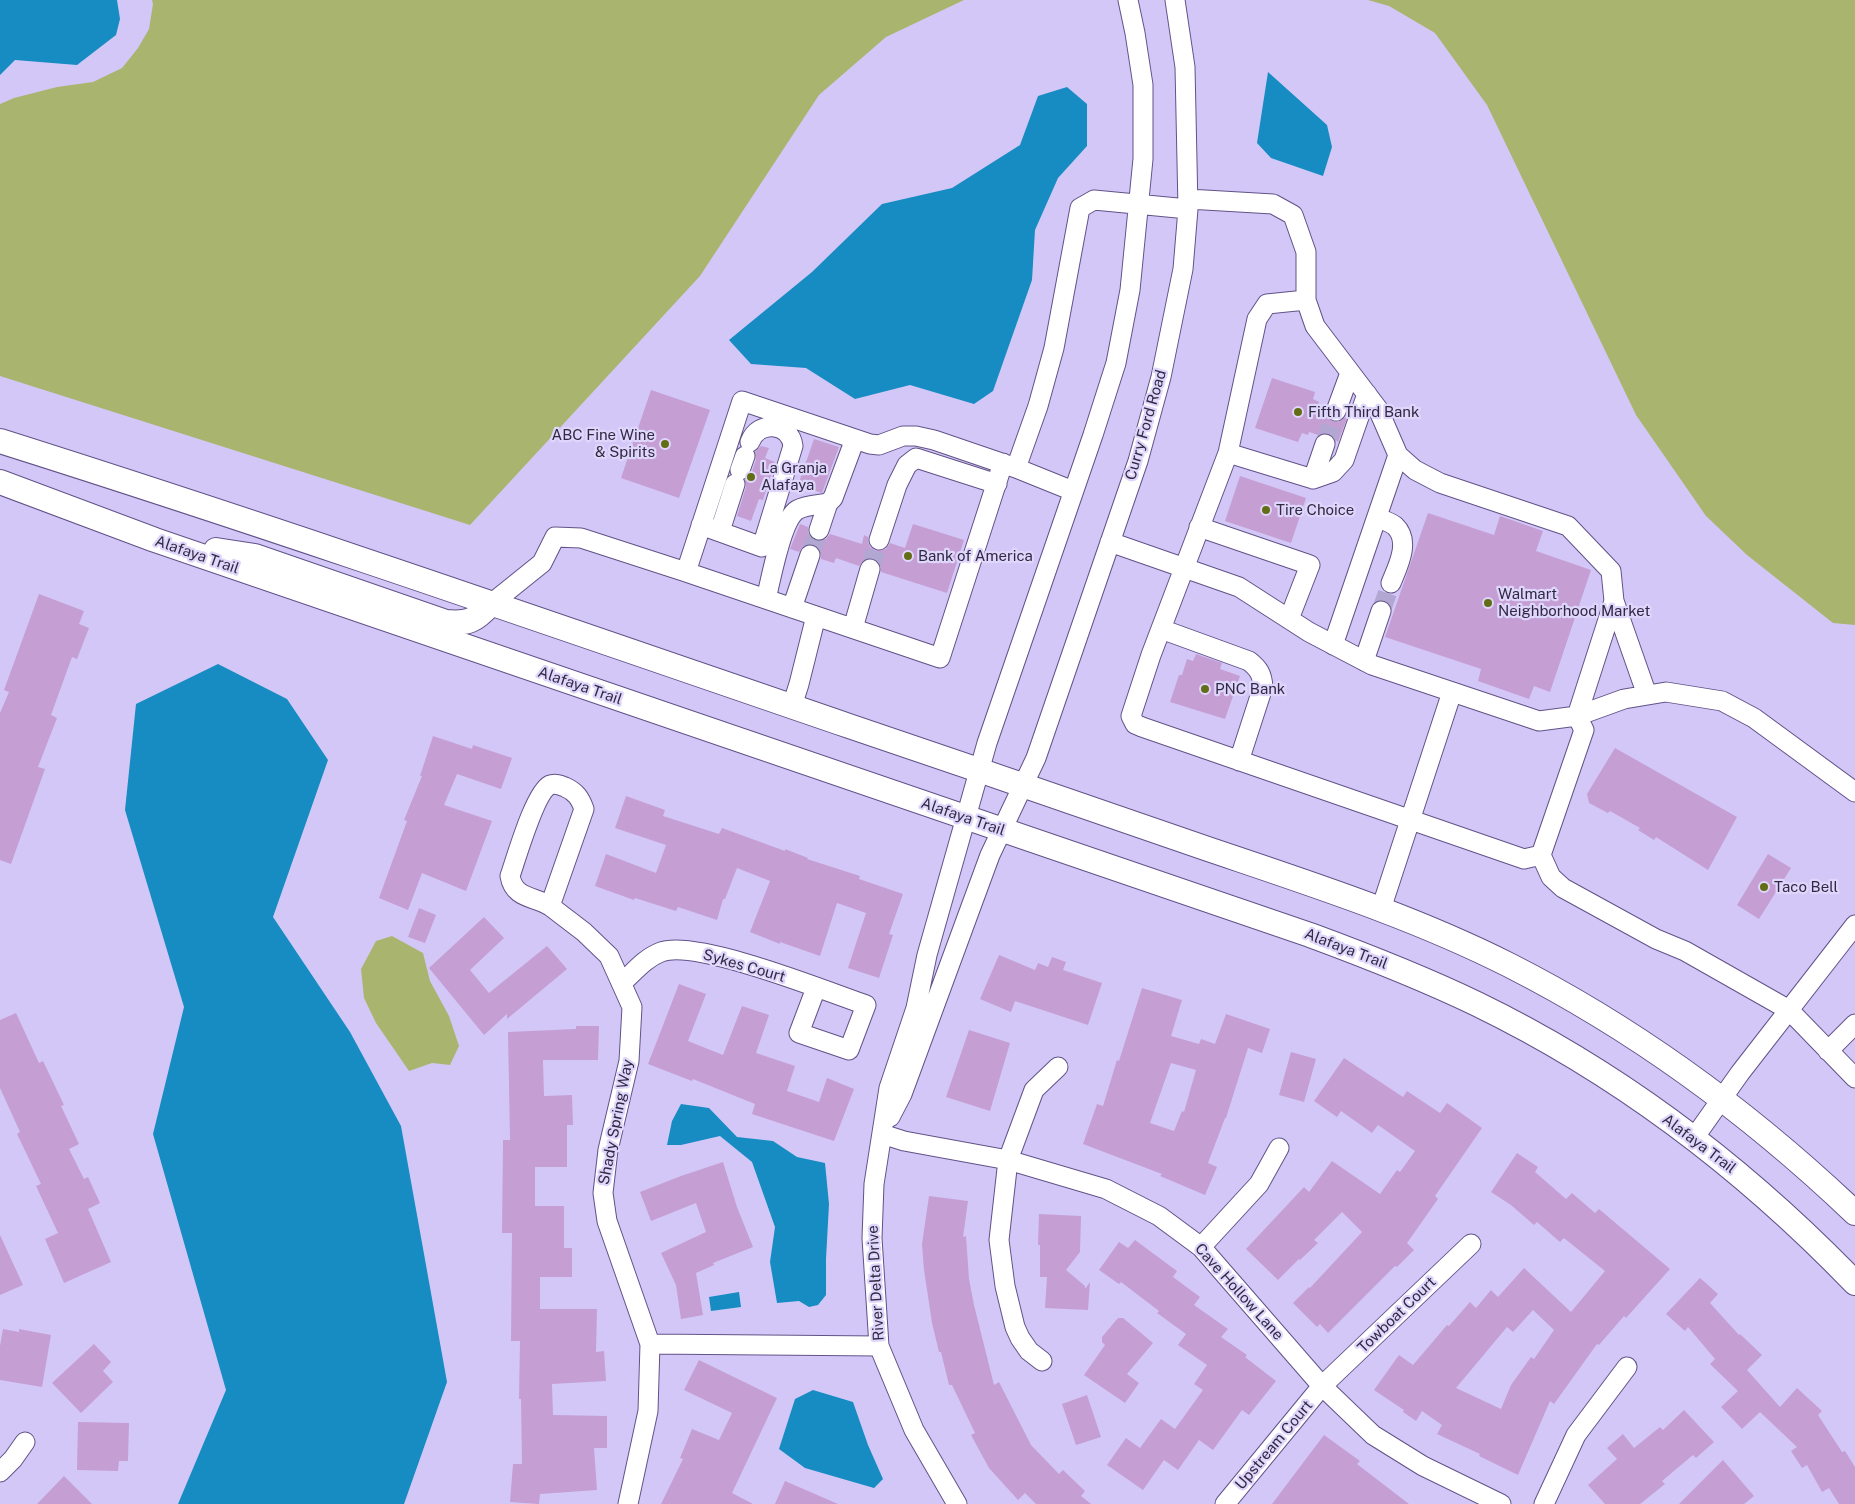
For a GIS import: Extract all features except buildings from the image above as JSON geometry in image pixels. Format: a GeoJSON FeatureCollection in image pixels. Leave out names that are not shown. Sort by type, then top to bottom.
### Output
{"type":"FeatureCollection","features":[{"type":"Feature","properties":{"kind":"main road"},"geometry":{"type":"LineString","coordinates":[[0,440],[186,499],[1326,888],[1452,937],[1562,993],[1619,1026],[1722,1098],[1777,1142],[1855,1212]]}},
{"type":"Feature","properties":{"kind":"main road","name":"Alafaya Trail"},"geometry":{"type":"LineString","coordinates":[[0,482],[155,540],[1310,935],[1364,954],[1424,979],[1536,1035],[1595,1071],[1694,1138],[1780,1210],[1824,1251],[1855,1284]]}},
{"type":"Feature","properties":{"kind":"main road"},"geometry":{"type":"LineString","coordinates":[[155,540],[254,556],[446,622],[463,623],[476,618],[491,604]]}},
{"type":"Feature","properties":{"kind":"street"},"geometry":{"type":"LineString","coordinates":[[966,818],[990,734],[1094,435],[1116,363],[1130,290],[1143,159],[1143,85],[1128,0]]}},
{"type":"Feature","properties":{"kind":"street","name":"Curry Ford Road"},"geometry":{"type":"LineString","coordinates":[[1002,830],[1036,758],[1138,461],[1161,377],[1183,269],[1188,204],[1185,67],[1175,0]]}},
{"type":"Feature","properties":{"kind":"street"},"geometry":{"type":"LineString","coordinates":[[491,604],[542,563],[555,537],[581,538],[940,658],[996,484],[1010,466],[1038,406],[1054,348],[1080,208],[1094,200],[1139,205],[1273,204],[1293,214],[1306,252],[1306,300],[1315,326],[1378,409],[1398,455],[1415,470],[1440,483],[1568,526],[1611,571],[1614,601],[1647,695]]}},
{"type":"Feature","properties":{"kind":"street"},"geometry":{"type":"LineString","coordinates":[[1306,300],[1267,304],[1256,319],[1228,453],[1160,630],[1131,716],[1132,720],[1142,727],[1524,859],[1540,855]]}},
{"type":"Feature","properties":{"kind":"street"},"geometry":{"type":"LineString","coordinates":[[1336,411],[1350,372]]}},
{"type":"Feature","properties":{"kind":"street"},"geometry":{"type":"LineString","coordinates":[[1228,453],[1313,479],[1333,472],[1344,460],[1367,394]]}},
{"type":"Feature","properties":{"kind":"street"},"geometry":{"type":"LineString","coordinates":[[686,572],[742,401],[870,444],[879,445],[903,436],[916,436],[934,440],[1010,466],[1073,492]]}},
{"type":"Feature","properties":{"kind":"street"},"geometry":{"type":"LineString","coordinates":[[701,525],[762,547],[794,446],[792,438],[787,431],[769,427],[756,433],[742,463],[720,531]]}},
{"type":"Feature","properties":{"kind":"street"},"geometry":{"type":"LineString","coordinates":[[819,530],[855,439]]}},
{"type":"Feature","properties":{"kind":"street"},"geometry":{"type":"LineString","coordinates":[[1313,479],[1325,444]]}},
{"type":"Feature","properties":{"kind":"street"},"geometry":{"type":"LineString","coordinates":[[1333,645],[1398,455]]}},
{"type":"Feature","properties":{"kind":"street"},"geometry":{"type":"LineString","coordinates":[[879,540],[897,485],[907,465],[916,458],[996,484]]}},
{"type":"Feature","properties":{"kind":"street"},"geometry":{"type":"LineString","coordinates":[[766,599],[783,532],[792,514],[806,507],[828,504]]}},
{"type":"Feature","properties":{"kind":"street"},"geometry":{"type":"LineString","coordinates":[[1377,517],[1395,526],[1403,538],[1401,559],[1391,583]]}},
{"type":"Feature","properties":{"kind":"street"},"geometry":{"type":"LineString","coordinates":[[1199,527],[1310,565],[1290,619]]}},
{"type":"Feature","properties":{"kind":"street"},"geometry":{"type":"LineString","coordinates":[[1110,542],[1239,587],[1333,645],[1372,665],[1539,721],[1576,716],[1624,699],[1666,692],[1722,701],[1754,718],[1855,792]]}},
{"type":"Feature","properties":{"kind":"street"},"geometry":{"type":"LineString","coordinates":[[792,608],[810,555]]}},
{"type":"Feature","properties":{"kind":"street"},"geometry":{"type":"LineString","coordinates":[[853,628],[870,569]]}},
{"type":"Feature","properties":{"kind":"street"},"geometry":{"type":"LineString","coordinates":[[1614,601],[1576,716],[1584,730],[1540,855],[1551,877],[1563,888],[1656,940],[1685,951],[1789,1010],[1855,1078]]}},
{"type":"Feature","properties":{"kind":"street"},"geometry":{"type":"LineString","coordinates":[[1364,661],[1381,611]]}},
{"type":"Feature","properties":{"kind":"street"},"geometry":{"type":"LineString","coordinates":[[792,706],[816,616]]}},
{"type":"Feature","properties":{"kind":"street"},"geometry":{"type":"LineString","coordinates":[[1160,630],[1249,661],[1256,666],[1262,675],[1263,687],[1239,760]]}},
{"type":"Feature","properties":{"kind":"street"},"geometry":{"type":"LineString","coordinates":[[1382,909],[1452,692]]}},
{"type":"Feature","properties":{"kind":"street","name":"Shady Spring Way"},"geometry":{"type":"LineString","coordinates":[[553,908],[584,810],[579,797],[573,791],[556,784],[551,784],[536,801],[510,876],[511,885],[517,891],[543,901],[553,908],[584,932],[609,956],[632,1006],[629,1061],[608,1150],[603,1193],[606,1221],[650,1344],[648,1411],[628,1504]]}},
{"type":"Feature","properties":{"kind":"street","name":"River Delta Drive"},"geometry":{"type":"LineString","coordinates":[[957,1504],[914,1430],[879,1346],[872,1238],[874,1184],[889,1088],[916,1008],[927,955],[966,818]]}},
{"type":"Feature","properties":{"kind":"street","name":"River Delta Drive"},"geometry":{"type":"LineString","coordinates":[[882,1134],[902,1094],[990,855],[1002,830]]}},
{"type":"Feature","properties":{"kind":"street"},"geometry":{"type":"LineString","coordinates":[[1694,1138],[1722,1098],[1855,925]]}},
{"type":"Feature","properties":{"kind":"street","name":"Sykes Court"},"geometry":{"type":"LineString","coordinates":[[622,983],[648,959],[662,952],[677,950],[727,958],[816,988]]}},
{"type":"Feature","properties":{"kind":"street"},"geometry":{"type":"LineString","coordinates":[[1828,1051],[1855,1024]]}},
{"type":"Feature","properties":{"kind":"street"},"geometry":{"type":"LineString","coordinates":[[1042,1361],[1029,1351],[1020,1338],[1010,1309],[1005,1286],[999,1240],[1008,1160],[1034,1090],[1058,1067]]}},
{"type":"Feature","properties":{"kind":"street","name":"Cave Hollow Lane"},"geometry":{"type":"LineString","coordinates":[[882,1134],[904,1141],[1008,1160],[1106,1189],[1159,1216],[1202,1247],[1322,1386],[1373,1435],[1423,1466],[1501,1504]]}},
{"type":"Feature","properties":{"kind":"street"},"geometry":{"type":"LineString","coordinates":[[1202,1247],[1258,1184],[1279,1148]]}},
{"type":"Feature","properties":{"kind":"street","name":"Towboat Court"},"geometry":{"type":"LineString","coordinates":[[1322,1386],[1471,1244]]}},
{"type":"Feature","properties":{"kind":"street"},"geometry":{"type":"LineString","coordinates":[[650,1344],[879,1346]]}},
{"type":"Feature","properties":{"kind":"street"},"geometry":{"type":"LineString","coordinates":[[1544,1504],[1576,1435],[1627,1367]]}},
{"type":"Feature","properties":{"kind":"street","name":"Upstream Court"},"geometry":{"type":"LineString","coordinates":[[1225,1504],[1322,1386]]}},
{"type":"Feature","properties":{"kind":"street"},"geometry":{"type":"LineString","coordinates":[[0,1472],[13,1459],[24,1442]]}},
{"type":"Feature","properties":{"kind":"green space"},"geometry":{"type":"Polygon","coordinates":[[[152,0],[964,0],[886,37],[819,95],[700,276],[470,525],[0,376],[0,104],[14,98],[57,87],[93,82],[122,68],[138,48],[149,29],[152,0]]]}},
{"type":"Feature","properties":{"kind":"green space"},"geometry":{"type":"Polygon","coordinates":[[[1368,0],[1855,0],[1855,625],[1833,623],[1747,555],[1706,516],[1636,415],[1487,105],[1435,33],[1389,6],[1368,0]]]}},
{"type":"Feature","properties":{"kind":"green space"},"geometry":{"type":"Polygon","coordinates":[[[392,936],[423,953],[430,981],[449,1016],[459,1046],[450,1065],[432,1063],[409,1071],[376,1023],[364,998],[361,969],[376,941],[392,936]]]}},
{"type":"Feature","properties":{"kind":"water"},"geometry":{"type":"Polygon","coordinates":[[[0,0],[117,0],[120,19],[116,35],[77,65],[15,60],[0,75],[0,0]]]}},
{"type":"Feature","properties":{"kind":"water"},"geometry":{"type":"Polygon","coordinates":[[[1268,72],[1327,125],[1332,147],[1323,176],[1271,158],[1257,143],[1268,72]]]}},
{"type":"Feature","properties":{"kind":"water"},"geometry":{"type":"Polygon","coordinates":[[[1067,87],[1087,104],[1087,146],[1058,178],[1035,230],[1032,280],[993,391],[974,404],[910,385],[855,399],[806,368],[751,364],[729,340],[812,272],[882,204],[952,188],[1020,145],[1038,96],[1067,87]]]}},
{"type":"Feature","properties":{"kind":"water"},"geometry":{"type":"Polygon","coordinates":[[[218,664],[287,699],[328,760],[273,917],[350,1032],[401,1126],[447,1382],[404,1504],[178,1504],[226,1390],[153,1134],[184,1007],[125,810],[136,704],[218,664]]]}},
{"type":"Feature","properties":{"kind":"water"},"geometry":{"type":"Polygon","coordinates":[[[681,1104],[709,1108],[737,1137],[773,1141],[797,1157],[825,1163],[829,1204],[826,1295],[818,1305],[809,1307],[799,1301],[777,1303],[770,1262],[775,1227],[752,1162],[720,1136],[681,1145],[667,1145],[672,1121],[681,1104]]]}},
{"type":"Feature","properties":{"kind":"water"},"geometry":{"type":"Polygon","coordinates":[[[739,1292],[741,1307],[711,1311],[709,1297],[739,1292]]]}},
{"type":"Feature","properties":{"kind":"water"},"geometry":{"type":"Polygon","coordinates":[[[813,1390],[853,1402],[868,1445],[883,1479],[874,1488],[805,1468],[779,1449],[795,1399],[813,1390]]]}},
{"type":"Feature","properties":{"kind":"tunnel"},"geometry":{"type":"LineString","coordinates":[[1325,444],[1336,411]]}},
{"type":"Feature","properties":{"kind":"tunnel"},"geometry":{"type":"LineString","coordinates":[[810,555],[819,530]]}},
{"type":"Feature","properties":{"kind":"tunnel"},"geometry":{"type":"LineString","coordinates":[[870,569],[879,540]]}},
{"type":"Feature","properties":{"kind":"tunnel"},"geometry":{"type":"LineString","coordinates":[[1381,611],[1391,583]]}},
{"type":"Feature","properties":{"kind":"place","name":"Fifth Third Bank"},"geometry":{"type":"Point","coordinates":[1298,412]}},
{"type":"Feature","properties":{"kind":"place","name":"ABC Fine Wine & Spirits"},"geometry":{"type":"Point","coordinates":[665,444]}},
{"type":"Feature","properties":{"kind":"place","name":"La Granja Alafaya"},"geometry":{"type":"Point","coordinates":[751,477]}},
{"type":"Feature","properties":{"kind":"place","name":"Tire Choice"},"geometry":{"type":"Point","coordinates":[1266,510]}},
{"type":"Feature","properties":{"kind":"place","name":"Bank of America"},"geometry":{"type":"Point","coordinates":[908,556]}},
{"type":"Feature","properties":{"kind":"place","name":"Walmart Neighborhood Market"},"geometry":{"type":"Point","coordinates":[1488,603]}},
{"type":"Feature","properties":{"kind":"place","name":"PNC Bank"},"geometry":{"type":"Point","coordinates":[1205,689]}},
{"type":"Feature","properties":{"kind":"place","name":"Taco Bell"},"geometry":{"type":"Point","coordinates":[1764,887]}}]}
